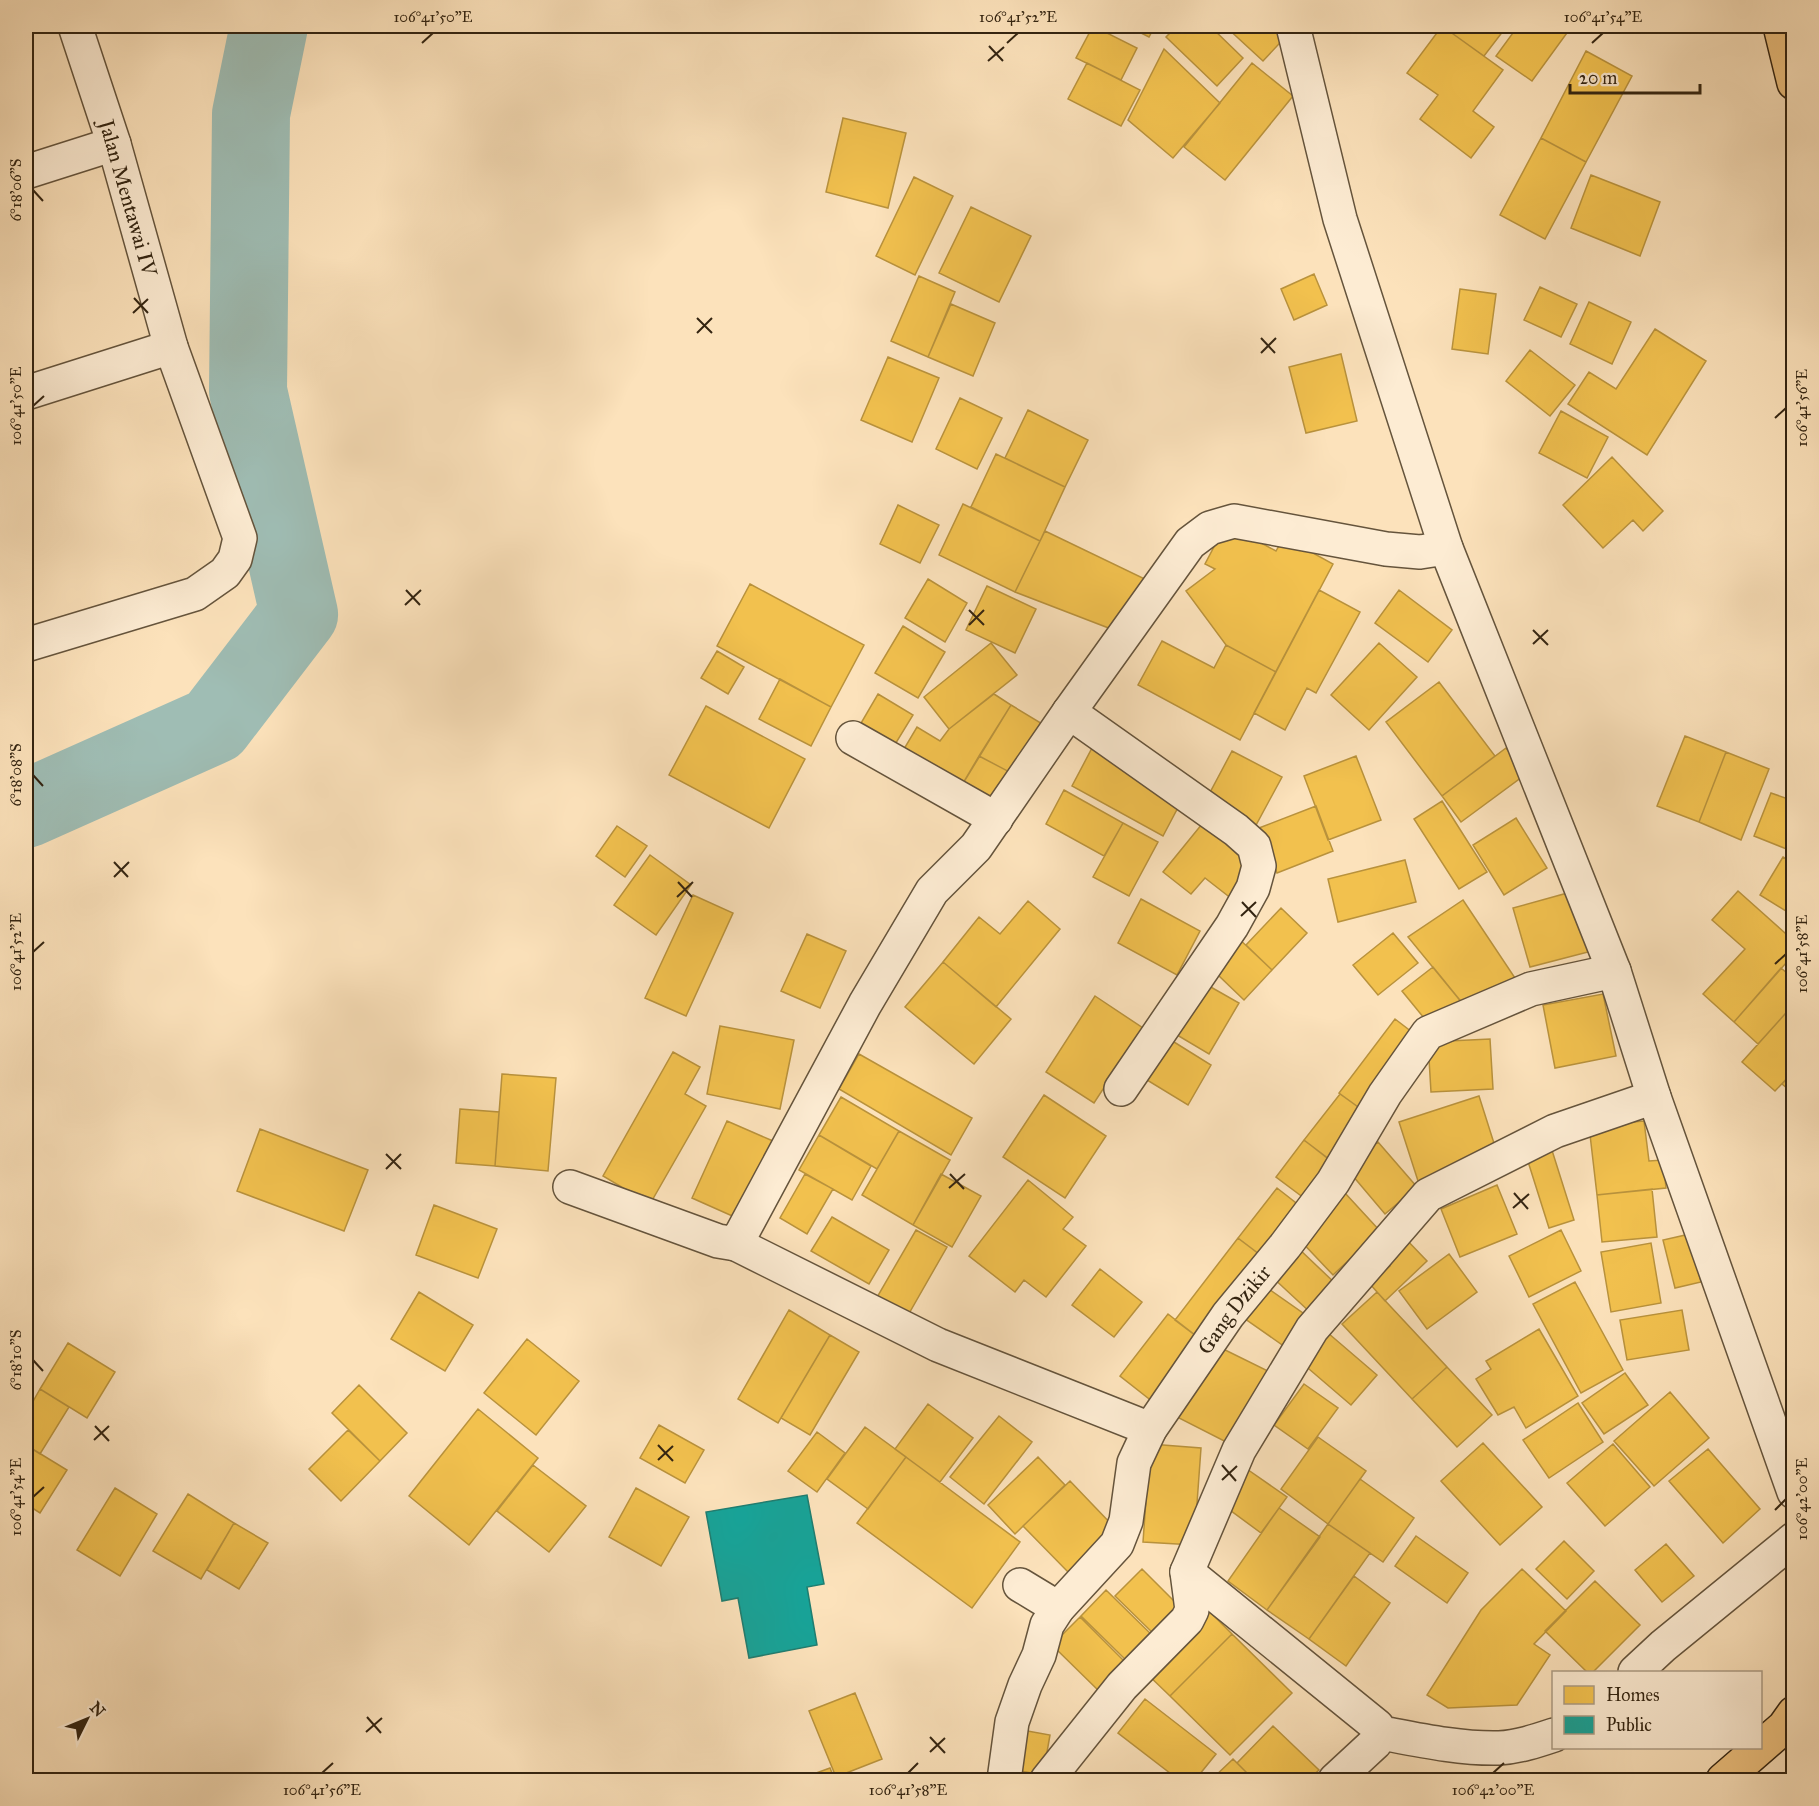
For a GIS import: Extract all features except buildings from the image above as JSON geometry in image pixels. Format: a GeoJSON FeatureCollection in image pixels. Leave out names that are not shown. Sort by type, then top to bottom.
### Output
{"type":"FeatureCollection","features":[{"type":"Feature","properties":{"kind":"highway"},"geometry":{"type":"LineString","coordinates":[[1780,26],[1794,83]]}},
{"type":"Feature","properties":{"kind":"highway"},"geometry":{"type":"LineString","coordinates":[[1762,1745],[1789,1720]]}},
{"type":"Feature","properties":{"kind":"highway"},"geometry":{"type":"LineString","coordinates":[[1724,1780],[1758,1749]]}},
{"type":"Feature","properties":{"kind":"street","name":"Jalan Mentawai IV"},"geometry":{"type":"LineString","coordinates":[[26,645],[195,594],[225,573],[235,559],[240,538],[171,346],[114,144],[75,26]]}},
{"type":"Feature","properties":{"kind":"street"},"geometry":{"type":"LineString","coordinates":[[1293,26],[1340,219],[1446,548],[1614,971],[1654,1097],[1794,1492]]}},
{"type":"Feature","properties":{"kind":"street"},"geometry":{"type":"LineString","coordinates":[[26,172],[114,144]]}},
{"type":"Feature","properties":{"kind":"street"},"geometry":{"type":"LineString","coordinates":[[26,393],[171,346]]}},
{"type":"Feature","properties":{"kind":"street"},"geometry":{"type":"LineString","coordinates":[[736,1244],[865,1004],[933,891],[976,847],[1190,543],[1210,528],[1234,521],[1386,549],[1420,552],[1446,548]]}},
{"type":"Feature","properties":{"kind":"street"},"geometry":{"type":"LineString","coordinates":[[1069,712],[1236,830],[1254,846],[1259,866],[1253,888],[1232,926],[1121,1089]]}},
{"type":"Feature","properties":{"kind":"street"},"geometry":{"type":"LineString","coordinates":[[854,738],[996,819]]}},
{"type":"Feature","properties":{"kind":"street","name":"Gang Dzikir"},"geometry":{"type":"LineString","coordinates":[[1004,1780],[1012,1722],[1039,1655],[1047,1625],[1058,1608],[1117,1544],[1126,1521],[1134,1463],[1150,1429],[1228,1315],[1285,1246],[1333,1182],[1385,1094],[1428,1034],[1531,989],[1614,971]]}},
{"type":"Feature","properties":{"kind":"street"},"geometry":{"type":"LineString","coordinates":[[1047,1780],[1122,1686],[1187,1620],[1192,1610],[1187,1572],[1239,1450],[1312,1329],[1428,1196],[1555,1131],[1654,1097]]}},
{"type":"Feature","properties":{"kind":"street"},"geometry":{"type":"LineString","coordinates":[[570,1187],[718,1240],[736,1244],[938,1345],[1150,1429]]}},
{"type":"Feature","properties":{"kind":"street"},"geometry":{"type":"LineString","coordinates":[[1636,1671],[1663,1646],[1794,1539]]}},
{"type":"Feature","properties":{"kind":"street"},"geometry":{"type":"LineString","coordinates":[[1187,1572],[1377,1726],[1382,1733],[1444,1744],[1499,1748],[1533,1742],[1552,1736]]}},
{"type":"Feature","properties":{"kind":"street"},"geometry":{"type":"LineString","coordinates":[[1020,1585],[1058,1608]]}},
{"type":"Feature","properties":{"kind":"street"},"geometry":{"type":"LineString","coordinates":[[1335,1780],[1375,1743],[1382,1733]]}},
{"type":"Feature","properties":{"kind":"waterway"},"geometry":{"type":"LineString","coordinates":[[26,809],[214,725],[299,614],[248,391],[251,114],[269,26]]}}]}
